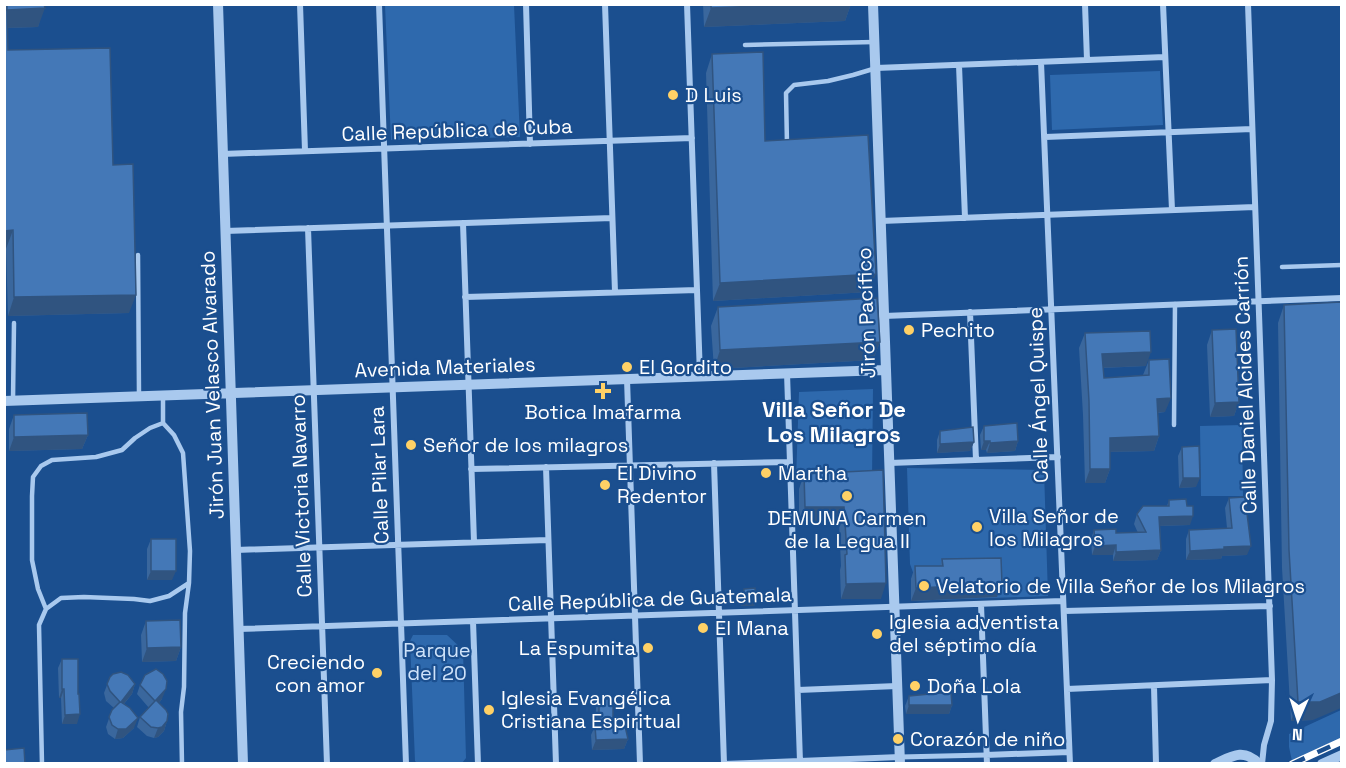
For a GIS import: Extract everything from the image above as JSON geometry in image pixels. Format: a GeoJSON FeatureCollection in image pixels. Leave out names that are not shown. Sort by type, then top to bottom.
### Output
{"type":"FeatureCollection","features":[{"type":"Feature","properties":{"kind":"street","name":"Jirón Juan Velasco Alvarado"},"geometry":{"type":"LineString","coordinates":[[218,4],[243,764]]}},
{"type":"Feature","properties":{"kind":"street"},"geometry":{"type":"LineString","coordinates":[[300,4],[304,151]]}},
{"type":"Feature","properties":{"kind":"street","name":"Calle Pilar Lara"},"geometry":{"type":"LineString","coordinates":[[379,4],[406,764]]}},
{"type":"Feature","properties":{"kind":"street"},"geometry":{"type":"LineString","coordinates":[[526,4],[530,144]]}},
{"type":"Feature","properties":{"kind":"street"},"geometry":{"type":"LineString","coordinates":[[605,4],[615,292]]}},
{"type":"Feature","properties":{"kind":"street"},"geometry":{"type":"LineString","coordinates":[[687,4],[700,376]]}},
{"type":"Feature","properties":{"kind":"street","name":"Jirón Pacífico"},"geometry":{"type":"LineString","coordinates":[[873,4],[900,760]]}},
{"type":"Feature","properties":{"kind":"street"},"geometry":{"type":"LineString","coordinates":[[1085,4],[1088,60]]}},
{"type":"Feature","properties":{"kind":"street"},"geometry":{"type":"LineString","coordinates":[[1163,4],[1172,210]]}},
{"type":"Feature","properties":{"kind":"street","name":"Calle Daniel Alcides Carrión"},"geometry":{"type":"LineString","coordinates":[[1248,4],[1272,680],[1271,721],[1260,764]]}},
{"type":"Feature","properties":{"kind":"street"},"geometry":{"type":"LineString","coordinates":[[876,68],[1165,57]]}},
{"type":"Feature","properties":{"kind":"street","name":"Calle Ángel Quispe"},"geometry":{"type":"LineString","coordinates":[[1041,62],[1070,764]]}},
{"type":"Feature","properties":{"kind":"street"},"geometry":{"type":"LineString","coordinates":[[959,65],[965,218]]}},
{"type":"Feature","properties":{"kind":"street"},"geometry":{"type":"LineString","coordinates":[[1045,137],[1252,129]]}},
{"type":"Feature","properties":{"kind":"street","name":"Calle República de Cuba"},"geometry":{"type":"LineString","coordinates":[[222,154],[692,138]]}},
{"type":"Feature","properties":{"kind":"street"},"geometry":{"type":"LineString","coordinates":[[881,221],[1255,207]]}},
{"type":"Feature","properties":{"kind":"street"},"geometry":{"type":"LineString","coordinates":[[225,231],[612,218]]}},
{"type":"Feature","properties":{"kind":"street"},"geometry":{"type":"LineString","coordinates":[[463,223],[474,542]]}},
{"type":"Feature","properties":{"kind":"street","name":"Calle Victoria Navarro"},"geometry":{"type":"LineString","coordinates":[[308,228],[327,764]]}},
{"type":"Feature","properties":{"kind":"street"},"geometry":{"type":"LineString","coordinates":[[465,297],[697,290]]}},
{"type":"Feature","properties":{"kind":"street"},"geometry":{"type":"LineString","coordinates":[[884,316],[1341,298]]}},
{"type":"Feature","properties":{"kind":"street"},"geometry":{"type":"LineString","coordinates":[[970,312],[976,460]]}},
{"type":"Feature","properties":{"kind":"street","name":"Avenida Materiales"},"geometry":{"type":"LineString","coordinates":[[9,400],[886,370]]}},
{"type":"Feature","properties":{"kind":"street"},"geometry":{"type":"LineString","coordinates":[[787,373],[800,762]]}},
{"type":"Feature","properties":{"kind":"street"},"geometry":{"type":"LineString","coordinates":[[627,379],[640,764]]}},
{"type":"Feature","properties":{"kind":"street"},"geometry":{"type":"LineString","coordinates":[[889,463],[1058,457]]}},
{"type":"Feature","properties":{"kind":"street"},"geometry":{"type":"LineString","coordinates":[[471,468],[790,462]]}},
{"type":"Feature","properties":{"kind":"street"},"geometry":{"type":"LineString","coordinates":[[714,464],[724,764],[900,760],[1069,752]]}},
{"type":"Feature","properties":{"kind":"street"},"geometry":{"type":"LineString","coordinates":[[546,467],[556,764]]}},
{"type":"Feature","properties":{"kind":"street"},"geometry":{"type":"LineString","coordinates":[[236,550],[548,540]]}},
{"type":"Feature","properties":{"kind":"street","name":"Calle República de Guatemala"},"geometry":{"type":"LineString","coordinates":[[238,629],[1063,601]]}},
{"type":"Feature","properties":{"kind":"street"},"geometry":{"type":"LineString","coordinates":[[981,604],[987,764]]}},
{"type":"Feature","properties":{"kind":"street"},"geometry":{"type":"LineString","coordinates":[[1064,611],[1270,606]]}},
{"type":"Feature","properties":{"kind":"street"},"geometry":{"type":"LineString","coordinates":[[472,621],[478,764]]}},
{"type":"Feature","properties":{"kind":"street"},"geometry":{"type":"LineString","coordinates":[[1067,689],[1272,680]]}},
{"type":"Feature","properties":{"kind":"street"},"geometry":{"type":"LineString","coordinates":[[798,690],[897,686]]}},
{"type":"Feature","properties":{"kind":"street"},"geometry":{"type":"LineString","coordinates":[[1154,686],[1156,764]]}},
{"type":"Feature","properties":{"kind":"street"},"geometry":{"type":"LineString","coordinates":[[1215,764],[1244,754],[1260,764]]}},
{"type":"Feature","properties":{"kind":"street"},"geometry":{"type":"LineString","coordinates":[[1322,764],[1341,755]]}},
{"type":"Feature","properties":{"kind":"lane"},"geometry":{"type":"LineString","coordinates":[[745,45],[874,42]]}},
{"type":"Feature","properties":{"kind":"lane"},"geometry":{"type":"LineString","coordinates":[[787,145],[786,93],[789,89],[794,85],[828,81],[876,68]]}},
{"type":"Feature","properties":{"kind":"lane"},"geometry":{"type":"LineString","coordinates":[[138,255],[139,395]]}},
{"type":"Feature","properties":{"kind":"lane"},"geometry":{"type":"LineString","coordinates":[[1282,267],[1341,265]]}},
{"type":"Feature","properties":{"kind":"lane"},"geometry":{"type":"LineString","coordinates":[[1174,425],[1175,304]]}},
{"type":"Feature","properties":{"kind":"lane"},"geometry":{"type":"LineString","coordinates":[[9,400],[14,323]]}},
{"type":"Feature","properties":{"kind":"lane"},"geometry":{"type":"LineString","coordinates":[[163,394],[163,423],[174,435],[183,453],[189,539],[189,583],[185,613],[184,687],[181,712],[182,764]]}},
{"type":"Feature","properties":{"kind":"lane"},"geometry":{"type":"LineString","coordinates":[[46,609],[38,588],[32,560],[33,477],[41,466],[52,460],[96,457],[122,450],[150,428],[163,423]]}},
{"type":"Feature","properties":{"kind":"lane"},"geometry":{"type":"LineString","coordinates":[[42,764],[39,625],[46,609],[61,598],[150,601],[169,596],[189,583]]}},
{"type":"Feature","properties":{"kind":"green space"},"geometry":{"type":"Polygon","coordinates":[[[385,5],[514,5],[520,137],[391,140],[385,5]]]}},
{"type":"Feature","properties":{"kind":"green space"},"geometry":{"type":"Polygon","coordinates":[[[1160,71],[1163,125],[1052,130],[1050,75],[1160,71]]]}},
{"type":"Feature","properties":{"kind":"green space"},"geometry":{"type":"Polygon","coordinates":[[[873,389],[872,479],[796,480],[799,392],[873,389]]]}},
{"type":"Feature","properties":{"kind":"green space"},"geometry":{"type":"Polygon","coordinates":[[[1242,425],[1243,496],[1201,496],[1200,426],[1242,425]]]}},
{"type":"Feature","properties":{"kind":"green space","name":"Villa Señor de los Milagros"},"geometry":{"type":"Polygon","coordinates":[[[907,468],[1044,470],[1048,596],[911,601],[911,579],[914,575],[910,564],[907,468]]]}},
{"type":"Feature","properties":{"kind":"green space","name":"Parque del 20"},"geometry":{"type":"Polygon","coordinates":[[[413,635],[447,635],[463,650],[466,758],[462,763],[417,763],[415,761],[410,641],[413,635]]]}},
{"type":"Feature","properties":{"kind":"green space"},"geometry":{"type":"Polygon","coordinates":[[[1341,710],[1341,738],[1292,761],[1289,734],[1341,710]]]}},
{"type":"Feature","properties":{"kind":"building"},"geometry":{"type":"Polygon","coordinates":[[[7,4],[44,4],[45,8],[7,10],[7,4]]]}},
{"type":"Feature","properties":{"kind":"building"},"geometry":{"type":"Polygon","coordinates":[[[711,4],[801,4],[711,8],[711,4]]]}},
{"type":"Feature","properties":{"kind":"building"},"geometry":{"type":"Polygon","coordinates":[[[4,10],[7,10],[8,50],[110,48],[113,165],[133,164],[136,295],[14,297],[13,230],[4,231],[4,10]]]}},
{"type":"Feature","properties":{"kind":"building"},"geometry":{"type":"Polygon","coordinates":[[[763,52],[765,141],[868,135],[876,274],[720,283],[712,54],[763,52]]]}},
{"type":"Feature","properties":{"kind":"building"},"geometry":{"type":"Polygon","coordinates":[[[877,298],[880,342],[720,350],[718,307],[877,298]]]}},
{"type":"Feature","properties":{"kind":"building"},"geometry":{"type":"Polygon","coordinates":[[[1341,302],[1341,693],[1320,702],[1298,702],[1289,550],[1284,305],[1341,302]]]}},
{"type":"Feature","properties":{"kind":"building"},"geometry":{"type":"Polygon","coordinates":[[[1236,329],[1239,402],[1215,403],[1212,330],[1236,329]]]}},
{"type":"Feature","properties":{"kind":"building"},"geometry":{"type":"Polygon","coordinates":[[[1150,331],[1151,352],[1102,354],[1104,378],[1149,375],[1149,360],[1169,359],[1171,398],[1157,399],[1159,436],[1110,438],[1110,469],[1090,469],[1085,333],[1150,331]]]}},
{"type":"Feature","properties":{"kind":"building"},"geometry":{"type":"Polygon","coordinates":[[[87,413],[88,435],[14,437],[14,415],[87,413]]]}},
{"type":"Feature","properties":{"kind":"building"},"geometry":{"type":"Polygon","coordinates":[[[1017,423],[1018,441],[990,443],[990,441],[984,441],[984,426],[1017,423]]]}},
{"type":"Feature","properties":{"kind":"building"},"geometry":{"type":"Polygon","coordinates":[[[973,427],[974,442],[940,444],[940,431],[973,427]]]}},
{"type":"Feature","properties":{"kind":"building"},"geometry":{"type":"Polygon","coordinates":[[[1199,446],[1200,478],[1183,478],[1182,447],[1199,446]]]}},
{"type":"Feature","properties":{"kind":"building"},"geometry":{"type":"Polygon","coordinates":[[[883,470],[886,583],[846,584],[844,507],[805,507],[804,474],[883,470]]]}},
{"type":"Feature","properties":{"kind":"building"},"geometry":{"type":"Polygon","coordinates":[[[1245,497],[1251,546],[1190,551],[1189,530],[1232,528],[1229,498],[1245,497]]]}},
{"type":"Feature","properties":{"kind":"building"},"geometry":{"type":"Polygon","coordinates":[[[1186,499],[1187,506],[1193,506],[1193,516],[1159,517],[1161,550],[1116,552],[1116,545],[1095,546],[1094,530],[1116,529],[1116,533],[1146,532],[1137,514],[1143,506],[1169,506],[1169,500],[1186,499]]]}},
{"type":"Feature","properties":{"kind":"building"},"geometry":{"type":"Polygon","coordinates":[[[151,539],[176,539],[176,571],[151,571],[151,539]]]}},
{"type":"Feature","properties":{"kind":"building"},"geometry":{"type":"Polygon","coordinates":[[[1001,558],[1002,584],[916,588],[915,566],[943,566],[942,559],[1001,558]]]}},
{"type":"Feature","properties":{"kind":"building"},"geometry":{"type":"Polygon","coordinates":[[[755,588],[756,601],[743,602],[744,589],[755,588]]]}},
{"type":"Feature","properties":{"kind":"building"},"geometry":{"type":"Polygon","coordinates":[[[180,620],[181,647],[147,648],[146,621],[180,620]]]}},
{"type":"Feature","properties":{"kind":"building"},"geometry":{"type":"Polygon","coordinates":[[[62,659],[78,659],[80,714],[65,715],[62,659]]]}},
{"type":"Feature","properties":{"kind":"building"},"geometry":{"type":"Polygon","coordinates":[[[156,669],[167,681],[166,689],[156,700],[166,710],[167,721],[158,728],[151,727],[140,717],[155,701],[140,685],[145,675],[156,669]]]}},
{"type":"Feature","properties":{"kind":"building"},"geometry":{"type":"Polygon","coordinates":[[[121,672],[128,675],[135,684],[121,702],[138,718],[126,729],[118,729],[112,725],[109,717],[120,702],[107,684],[113,674],[121,672]]]}},
{"type":"Feature","properties":{"kind":"building"},"geometry":{"type":"Polygon","coordinates":[[[951,692],[952,705],[909,705],[909,696],[951,692]]]}},
{"type":"Feature","properties":{"kind":"building"},"geometry":{"type":"Polygon","coordinates":[[[599,699],[613,699],[613,726],[625,726],[628,739],[596,740],[595,726],[599,726],[599,699]]]}},
{"type":"Feature","properties":{"kind":"building"},"geometry":{"type":"Polygon","coordinates":[[[24,748],[25,764],[4,764],[4,750],[24,748]]]}},
{"type":"Feature","properties":{"kind":"railway"},"geometry":{"type":"LineString","coordinates":[[1292,764],[1342,741]]}},
{"type":"Feature","properties":{"kind":"place","name":"D Luis"},"geometry":{"type":"Point","coordinates":[673,95]}},
{"type":"Feature","properties":{"kind":"place","name":"Pechito"},"geometry":{"type":"Point","coordinates":[909,330]}},
{"type":"Feature","properties":{"kind":"place","name":"El Gordito"},"geometry":{"type":"Point","coordinates":[627,367]}},
{"type":"Feature","properties":{"kind":"place","name":"Botica Imafarma"},"geometry":{"type":"Point","coordinates":[603,391]}},
{"type":"Feature","properties":{"kind":"place","name":"Señor de los milagros"},"geometry":{"type":"Point","coordinates":[411,445]}},
{"type":"Feature","properties":{"kind":"place","name":"Martha"},"geometry":{"type":"Point","coordinates":[766,473]}},
{"type":"Feature","properties":{"kind":"place","name":"El Divino Redentor"},"geometry":{"type":"Point","coordinates":[605,485]}},
{"type":"Feature","properties":{"kind":"place","name":"DEMUNA Carmen de la Legua II"},"geometry":{"type":"Point","coordinates":[847,496]}},
{"type":"Feature","properties":{"kind":"place","name":"Villa Señor de los Milagros"},"geometry":{"type":"Point","coordinates":[977,527]}},
{"type":"Feature","properties":{"kind":"place","name":"Velatorio de Villa Señor de los Milagros"},"geometry":{"type":"Point","coordinates":[924,586]}},
{"type":"Feature","properties":{"kind":"place","name":"El Mana"},"geometry":{"type":"Point","coordinates":[703,628]}},
{"type":"Feature","properties":{"kind":"place","name":"Iglesia adventista del séptimo día"},"geometry":{"type":"Point","coordinates":[877,634]}},
{"type":"Feature","properties":{"kind":"place","name":"La Espumita"},"geometry":{"type":"Point","coordinates":[648,648]}},
{"type":"Feature","properties":{"kind":"place","name":"Creciendo con amor"},"geometry":{"type":"Point","coordinates":[377,673]}},
{"type":"Feature","properties":{"kind":"place","name":"Doña Lola"},"geometry":{"type":"Point","coordinates":[915,686]}},
{"type":"Feature","properties":{"kind":"place","name":"Iglesia Evangélica Cristiana Espiritual"},"geometry":{"type":"Point","coordinates":[489,710]}},
{"type":"Feature","properties":{"kind":"place","name":"Corazón de niño"},"geometry":{"type":"Point","coordinates":[898,739]}},
{"type":"Feature","properties":{"kind":"district","name":"Villa Señor De Los Milagros"},"geometry":{"type":"Point","coordinates":[834,422]}}]}
